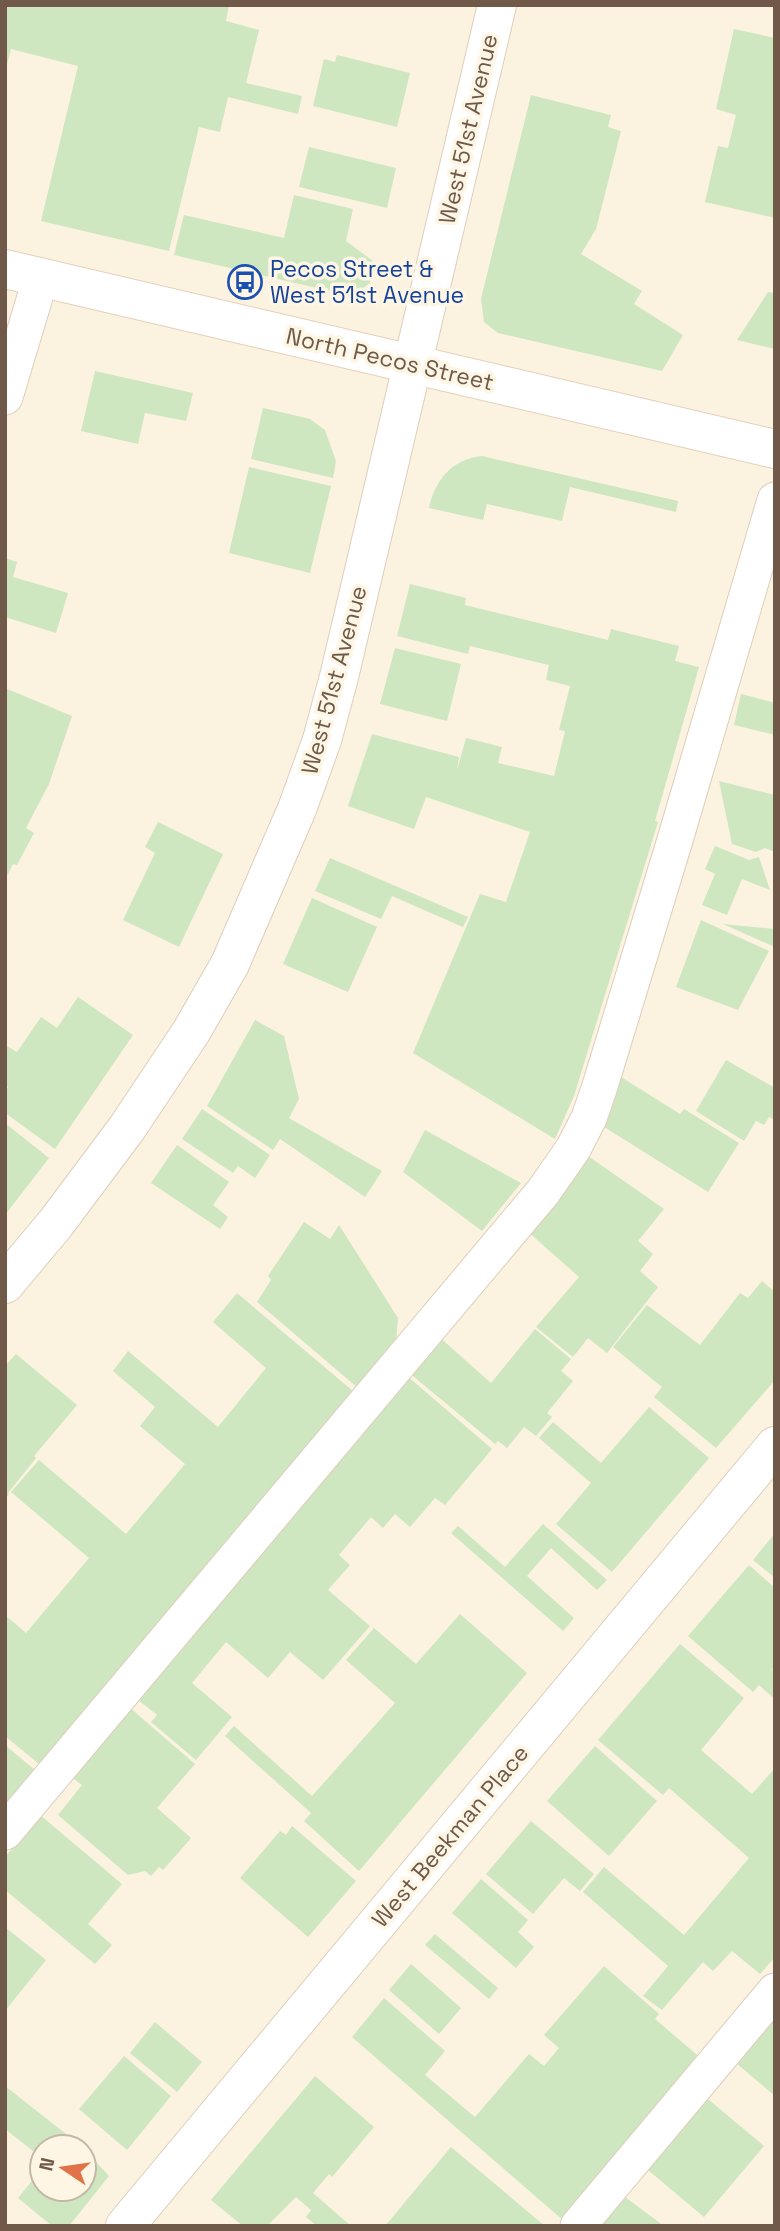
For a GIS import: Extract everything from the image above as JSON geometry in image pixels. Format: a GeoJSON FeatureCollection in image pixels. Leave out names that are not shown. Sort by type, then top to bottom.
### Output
{"type":"FeatureCollection","features":[{"type":"Feature","properties":{"kind":"street","name":"West 51st Avenue"},"geometry":{"type":"LineString","coordinates":[[5,1284],[56,1223],[127,1128],[191,1032],[230,964],[297,810],[322,740],[339,677],[497,5]]}},
{"type":"Feature","properties":{"kind":"street","name":"North Pecos Street"},"geometry":{"type":"LineString","coordinates":[[23,273],[775,449]]}},
{"type":"Feature","properties":{"kind":"street","name":"West Beekman Place"},"geometry":{"type":"LineString","coordinates":[[125,2226],[775,1446]]}},
{"type":"Feature","properties":{"kind":"lane"},"geometry":{"type":"LineString","coordinates":[[5,397],[23,273]]}},
{"type":"Feature","properties":{"kind":"lane"},"geometry":{"type":"LineString","coordinates":[[5,1832],[543,1192],[573,1149],[589,1118],[600,1086],[775,500]]}},
{"type":"Feature","properties":{"kind":"lane"},"geometry":{"type":"LineString","coordinates":[[578,2226],[775,1991]]}},
{"type":"Feature","properties":{"kind":"green space"},"geometry":{"type":"Polygon","coordinates":[[[5,5],[229,5],[226,21],[259,30],[246,83],[302,96],[298,114],[228,97],[220,132],[199,127],[169,251],[41,221],[78,66],[11,49],[5,73],[5,5]]]}},
{"type":"Feature","properties":{"kind":"green space"},"geometry":{"type":"Polygon","coordinates":[[[734,29],[775,38],[775,218],[705,202],[718,146],[728,148],[736,115],[716,109],[734,29]]]}},
{"type":"Feature","properties":{"kind":"green space"},"geometry":{"type":"Polygon","coordinates":[[[337,55],[410,73],[397,127],[313,106],[324,59],[335,62],[337,55]]]}},
{"type":"Feature","properties":{"kind":"green space"},"geometry":{"type":"Polygon","coordinates":[[[531,95],[611,115],[608,127],[621,131],[596,229],[581,254],[642,291],[634,304],[683,335],[662,371],[498,333],[484,322],[481,299],[531,95]]]}},
{"type":"Feature","properties":{"kind":"green space"},"geometry":{"type":"Polygon","coordinates":[[[309,147],[396,168],[387,208],[299,187],[309,147]]]}},
{"type":"Feature","properties":{"kind":"green space"},"geometry":{"type":"Polygon","coordinates":[[[294,195],[353,209],[346,241],[373,261],[370,283],[352,296],[174,255],[184,215],[284,238],[294,195]]]}},
{"type":"Feature","properties":{"kind":"green space"},"geometry":{"type":"Polygon","coordinates":[[[768,292],[775,293],[775,349],[737,340],[768,292]]]}},
{"type":"Feature","properties":{"kind":"green space"},"geometry":{"type":"Polygon","coordinates":[[[95,371],[193,393],[186,421],[145,413],[138,444],[81,431],[95,371]]]}},
{"type":"Feature","properties":{"kind":"green space"},"geometry":{"type":"Polygon","coordinates":[[[263,408],[310,419],[325,430],[336,461],[333,478],[251,459],[263,408]]]}},
{"type":"Feature","properties":{"kind":"green space"},"geometry":{"type":"Polygon","coordinates":[[[482,456],[678,501],[676,512],[570,487],[562,521],[487,504],[483,520],[429,508],[440,480],[454,466],[482,456]]]}},
{"type":"Feature","properties":{"kind":"green space"},"geometry":{"type":"Polygon","coordinates":[[[249,467],[331,486],[310,573],[229,553],[249,467]]]}},
{"type":"Feature","properties":{"kind":"green space"},"geometry":{"type":"Polygon","coordinates":[[[5,558],[17,562],[13,577],[68,593],[56,633],[5,617],[5,558]]]}},
{"type":"Feature","properties":{"kind":"green space"},"geometry":{"type":"Polygon","coordinates":[[[410,584],[466,598],[465,605],[608,640],[611,629],[679,646],[675,661],[699,667],[655,821],[658,822],[574,1096],[555,1139],[413,1053],[480,894],[506,902],[530,832],[426,797],[414,829],[348,806],[372,734],[459,757],[457,770],[466,738],[502,747],[498,763],[554,776],[565,731],[559,730],[570,686],[546,680],[549,665],[470,646],[468,654],[397,636],[410,584]]]}},
{"type":"Feature","properties":{"kind":"green space"},"geometry":{"type":"Polygon","coordinates":[[[395,648],[461,664],[447,721],[380,704],[395,648]]]}},
{"type":"Feature","properties":{"kind":"green space"},"geometry":{"type":"Polygon","coordinates":[[[5,688],[72,716],[49,784],[26,828],[34,833],[17,865],[13,864],[5,880],[5,688]]]}},
{"type":"Feature","properties":{"kind":"green space"},"geometry":{"type":"Polygon","coordinates":[[[741,694],[775,703],[775,735],[734,725],[741,694]]]}},
{"type":"Feature","properties":{"kind":"green space"},"geometry":{"type":"Polygon","coordinates":[[[719,781],[775,795],[775,852],[765,848],[756,852],[732,844],[719,781]]]}},
{"type":"Feature","properties":{"kind":"green space"},"geometry":{"type":"Polygon","coordinates":[[[158,822],[223,854],[179,947],[123,920],[155,853],[145,847],[158,822]]]}},
{"type":"Feature","properties":{"kind":"green space"},"geometry":{"type":"Polygon","coordinates":[[[715,846],[749,860],[759,857],[770,890],[742,879],[727,915],[702,905],[715,874],[705,869],[715,846]]]}},
{"type":"Feature","properties":{"kind":"green space"},"geometry":{"type":"Polygon","coordinates":[[[330,858],[468,917],[463,927],[392,896],[381,919],[315,891],[330,858]]]}},
{"type":"Feature","properties":{"kind":"green space"},"geometry":{"type":"Polygon","coordinates":[[[312,898],[377,927],[348,992],[283,964],[312,898]]]}},
{"type":"Feature","properties":{"kind":"green space"},"geometry":{"type":"Polygon","coordinates":[[[701,920],[769,951],[738,1010],[676,987],[701,920]]]}},
{"type":"Feature","properties":{"kind":"green space"},"geometry":{"type":"Polygon","coordinates":[[[723,924],[775,929],[775,947],[723,924]]]}},
{"type":"Feature","properties":{"kind":"green space"},"geometry":{"type":"Polygon","coordinates":[[[78,997],[133,1035],[55,1149],[5,1113],[5,1091],[8,1087],[5,1084],[5,1045],[17,1052],[41,1017],[57,1028],[78,997]]]}},
{"type":"Feature","properties":{"kind":"green space"},"geometry":{"type":"Polygon","coordinates":[[[255,1020],[284,1036],[299,1099],[289,1118],[382,1171],[365,1197],[280,1139],[273,1150],[207,1106],[255,1020]]]}},
{"type":"Feature","properties":{"kind":"green space"},"geometry":{"type":"Polygon","coordinates":[[[726,1060],[775,1088],[775,1120],[769,1117],[764,1125],[756,1121],[744,1141],[696,1111],[726,1060]]]}},
{"type":"Feature","properties":{"kind":"green space"},"geometry":{"type":"Polygon","coordinates":[[[621,1077],[680,1114],[684,1109],[739,1143],[708,1192],[593,1120],[621,1077]]]}},
{"type":"Feature","properties":{"kind":"green space"},"geometry":{"type":"Polygon","coordinates":[[[202,1109],[270,1155],[255,1178],[238,1166],[233,1173],[182,1139],[202,1109]]]}},
{"type":"Feature","properties":{"kind":"green space"},"geometry":{"type":"Polygon","coordinates":[[[5,1123],[49,1158],[5,1215],[5,1123]]]}},
{"type":"Feature","properties":{"kind":"green space"},"geometry":{"type":"Polygon","coordinates":[[[425,1130],[521,1183],[482,1231],[403,1172],[425,1130]]]}},
{"type":"Feature","properties":{"kind":"green space"},"geometry":{"type":"Polygon","coordinates":[[[177,1145],[229,1182],[213,1205],[228,1217],[220,1229],[151,1183],[177,1145]]]}},
{"type":"Feature","properties":{"kind":"green space"},"geometry":{"type":"Polygon","coordinates":[[[588,1156],[664,1209],[638,1241],[653,1254],[640,1271],[658,1287],[607,1353],[588,1338],[573,1357],[536,1327],[579,1277],[526,1230],[588,1156]]]}},
{"type":"Feature","properties":{"kind":"green space"},"geometry":{"type":"Polygon","coordinates":[[[304,1222],[330,1239],[339,1225],[398,1318],[396,1342],[358,1388],[257,1302],[271,1280],[268,1276],[304,1222]]]}},
{"type":"Feature","properties":{"kind":"green space"},"geometry":{"type":"Polygon","coordinates":[[[762,1281],[775,1292],[775,1380],[716,1448],[654,1397],[662,1387],[613,1347],[647,1305],[700,1345],[740,1293],[748,1298],[762,1281]]]}},
{"type":"Feature","properties":{"kind":"green space"},"geometry":{"type":"Polygon","coordinates":[[[237,1293],[354,1392],[39,1764],[5,1736],[5,1615],[26,1633],[89,1558],[11,1492],[39,1460],[126,1534],[185,1464],[140,1426],[155,1407],[113,1371],[128,1351],[218,1427],[266,1368],[213,1322],[237,1293]]]}},
{"type":"Feature","properties":{"kind":"green space"},"geometry":{"type":"Polygon","coordinates":[[[535,1329],[571,1359],[561,1371],[573,1381],[547,1413],[552,1417],[536,1436],[524,1427],[507,1448],[498,1441],[495,1444],[408,1372],[437,1335],[491,1383],[535,1329]]]}},
{"type":"Feature","properties":{"kind":"green space"},"geometry":{"type":"Polygon","coordinates":[[[16,1354],[77,1405],[34,1456],[36,1458],[5,1499],[5,1366],[16,1354]]]}},
{"type":"Feature","properties":{"kind":"green space"},"geometry":{"type":"Polygon","coordinates":[[[406,1375],[492,1449],[445,1505],[435,1498],[410,1527],[395,1514],[383,1528],[371,1517],[339,1555],[350,1565],[328,1590],[370,1626],[323,1680],[290,1652],[268,1678],[226,1642],[192,1683],[232,1717],[196,1760],[151,1722],[157,1715],[137,1699],[406,1375]]]}},
{"type":"Feature","properties":{"kind":"green space"},"geometry":{"type":"Polygon","coordinates":[[[649,1407],[709,1458],[612,1572],[556,1524],[591,1483],[539,1438],[553,1422],[601,1463],[649,1407]]]}},
{"type":"Feature","properties":{"kind":"green space"},"geometry":{"type":"Polygon","coordinates":[[[543,1524],[607,1580],[597,1590],[551,1548],[527,1576],[574,1618],[563,1631],[451,1533],[458,1526],[505,1567],[543,1524]]]}},
{"type":"Feature","properties":{"kind":"green space"},"geometry":{"type":"Polygon","coordinates":[[[775,1533],[775,1578],[753,1560],[775,1533]]]}},
{"type":"Feature","properties":{"kind":"green space"},"geometry":{"type":"Polygon","coordinates":[[[749,1565],[775,1588],[775,1666],[771,1671],[775,1668],[775,1699],[759,1685],[753,1692],[688,1636],[749,1565]]]}},
{"type":"Feature","properties":{"kind":"green space"},"geometry":{"type":"Polygon","coordinates":[[[460,1614],[527,1673],[359,1871],[304,1821],[311,1813],[225,1736],[234,1726],[312,1796],[395,1703],[346,1660],[374,1628],[416,1664],[460,1614]]]}},
{"type":"Feature","properties":{"kind":"green space"},"geometry":{"type":"Polygon","coordinates":[[[680,1644],[744,1698],[701,1750],[752,1794],[775,1768],[775,1957],[760,1974],[732,1951],[713,1971],[703,1962],[662,2010],[643,1996],[668,1966],[583,1892],[604,1867],[684,1935],[749,1858],[669,1788],[663,1795],[598,1740],[680,1644]]]}},
{"type":"Feature","properties":{"kind":"green space"},"geometry":{"type":"Polygon","coordinates":[[[129,1707],[195,1764],[157,1808],[191,1838],[163,1870],[159,1867],[151,1876],[145,1871],[128,1875],[58,1815],[82,1785],[71,1777],[129,1707]]]}},
{"type":"Feature","properties":{"kind":"green space"},"geometry":{"type":"Polygon","coordinates":[[[5,1745],[35,1770],[5,1806],[5,1745]]]}},
{"type":"Feature","properties":{"kind":"green space"},"geometry":{"type":"Polygon","coordinates":[[[595,1746],[657,1801],[609,1856],[547,1801],[595,1746]]]}},
{"type":"Feature","properties":{"kind":"green space"},"geometry":{"type":"Polygon","coordinates":[[[40,1815],[122,1884],[88,1924],[112,1945],[95,1964],[5,1890],[5,1857],[40,1815]]]}},
{"type":"Feature","properties":{"kind":"green space"},"geometry":{"type":"Polygon","coordinates":[[[531,1821],[594,1874],[580,1891],[564,1878],[533,1914],[486,1874],[531,1821]]]}},
{"type":"Feature","properties":{"kind":"green space"},"geometry":{"type":"Polygon","coordinates":[[[292,1826],[356,1881],[308,1937],[240,1878],[280,1831],[286,1835],[292,1826]]]}},
{"type":"Feature","properties":{"kind":"green space"},"geometry":{"type":"Polygon","coordinates":[[[481,1879],[528,1920],[518,1932],[534,1947],[516,1968],[452,1913],[481,1879]]]}},
{"type":"Feature","properties":{"kind":"green space"},"geometry":{"type":"Polygon","coordinates":[[[5,1927],[46,1960],[5,2011],[5,1927]]]}},
{"type":"Feature","properties":{"kind":"green space"},"geometry":{"type":"Polygon","coordinates":[[[435,1934],[498,1988],[489,1999],[425,1945],[435,1934]]]}},
{"type":"Feature","properties":{"kind":"green space"},"geometry":{"type":"Polygon","coordinates":[[[411,1964],[461,2008],[439,2034],[389,1990],[411,1964]]]}},
{"type":"Feature","properties":{"kind":"green space"},"geometry":{"type":"Polygon","coordinates":[[[604,1966],[659,2014],[655,2019],[703,2060],[564,2221],[352,2037],[384,1998],[445,2051],[425,2075],[475,2117],[529,2054],[544,2066],[559,2048],[544,2035],[604,1966]]]}},
{"type":"Feature","properties":{"kind":"green space"},"geometry":{"type":"Polygon","coordinates":[[[775,2017],[775,2096],[736,2063],[775,2017]]]}},
{"type":"Feature","properties":{"kind":"green space"},"geometry":{"type":"Polygon","coordinates":[[[155,2022],[202,2062],[177,2092],[130,2053],[155,2022]]]}},
{"type":"Feature","properties":{"kind":"green space"},"geometry":{"type":"Polygon","coordinates":[[[124,2056],[171,2096],[127,2150],[79,2109],[124,2056]]]}},
{"type":"Feature","properties":{"kind":"green space"},"geometry":{"type":"Polygon","coordinates":[[[315,2076],[374,2127],[332,2177],[329,2174],[313,2193],[351,2226],[317,2226],[306,2217],[311,2210],[296,2197],[267,2226],[243,2226],[211,2200],[315,2076]]]}},
{"type":"Feature","properties":{"kind":"green space"},"geometry":{"type":"Polygon","coordinates":[[[5,2086],[64,2133],[28,2133],[28,2147],[5,2129],[5,2086]]]}},
{"type":"Feature","properties":{"kind":"green space"},"geometry":{"type":"Polygon","coordinates":[[[708,2099],[764,2146],[704,2217],[648,2170],[708,2099]]]}},
{"type":"Feature","properties":{"kind":"green space"},"geometry":{"type":"Polygon","coordinates":[[[451,2147],[545,2226],[385,2226],[451,2147]]]}},
{"type":"Feature","properties":{"kind":"green space"},"geometry":{"type":"Polygon","coordinates":[[[98,2164],[109,2176],[98,2190],[98,2164]]]}},
{"type":"Feature","properties":{"kind":"green space"},"geometry":{"type":"Polygon","coordinates":[[[28,2186],[28,2203],[87,2203],[69,2226],[52,2226],[18,2198],[28,2186]]]}},
{"type":"Feature","properties":{"kind":"green space"},"geometry":{"type":"Polygon","coordinates":[[[625,2197],[664,2226],[601,2226],[625,2197]]]}},
{"type":"Feature","properties":{"kind":"place","name":"Pecos Street & West 51st Avenue"},"geometry":{"type":"Point","coordinates":[245,282]}}]}
